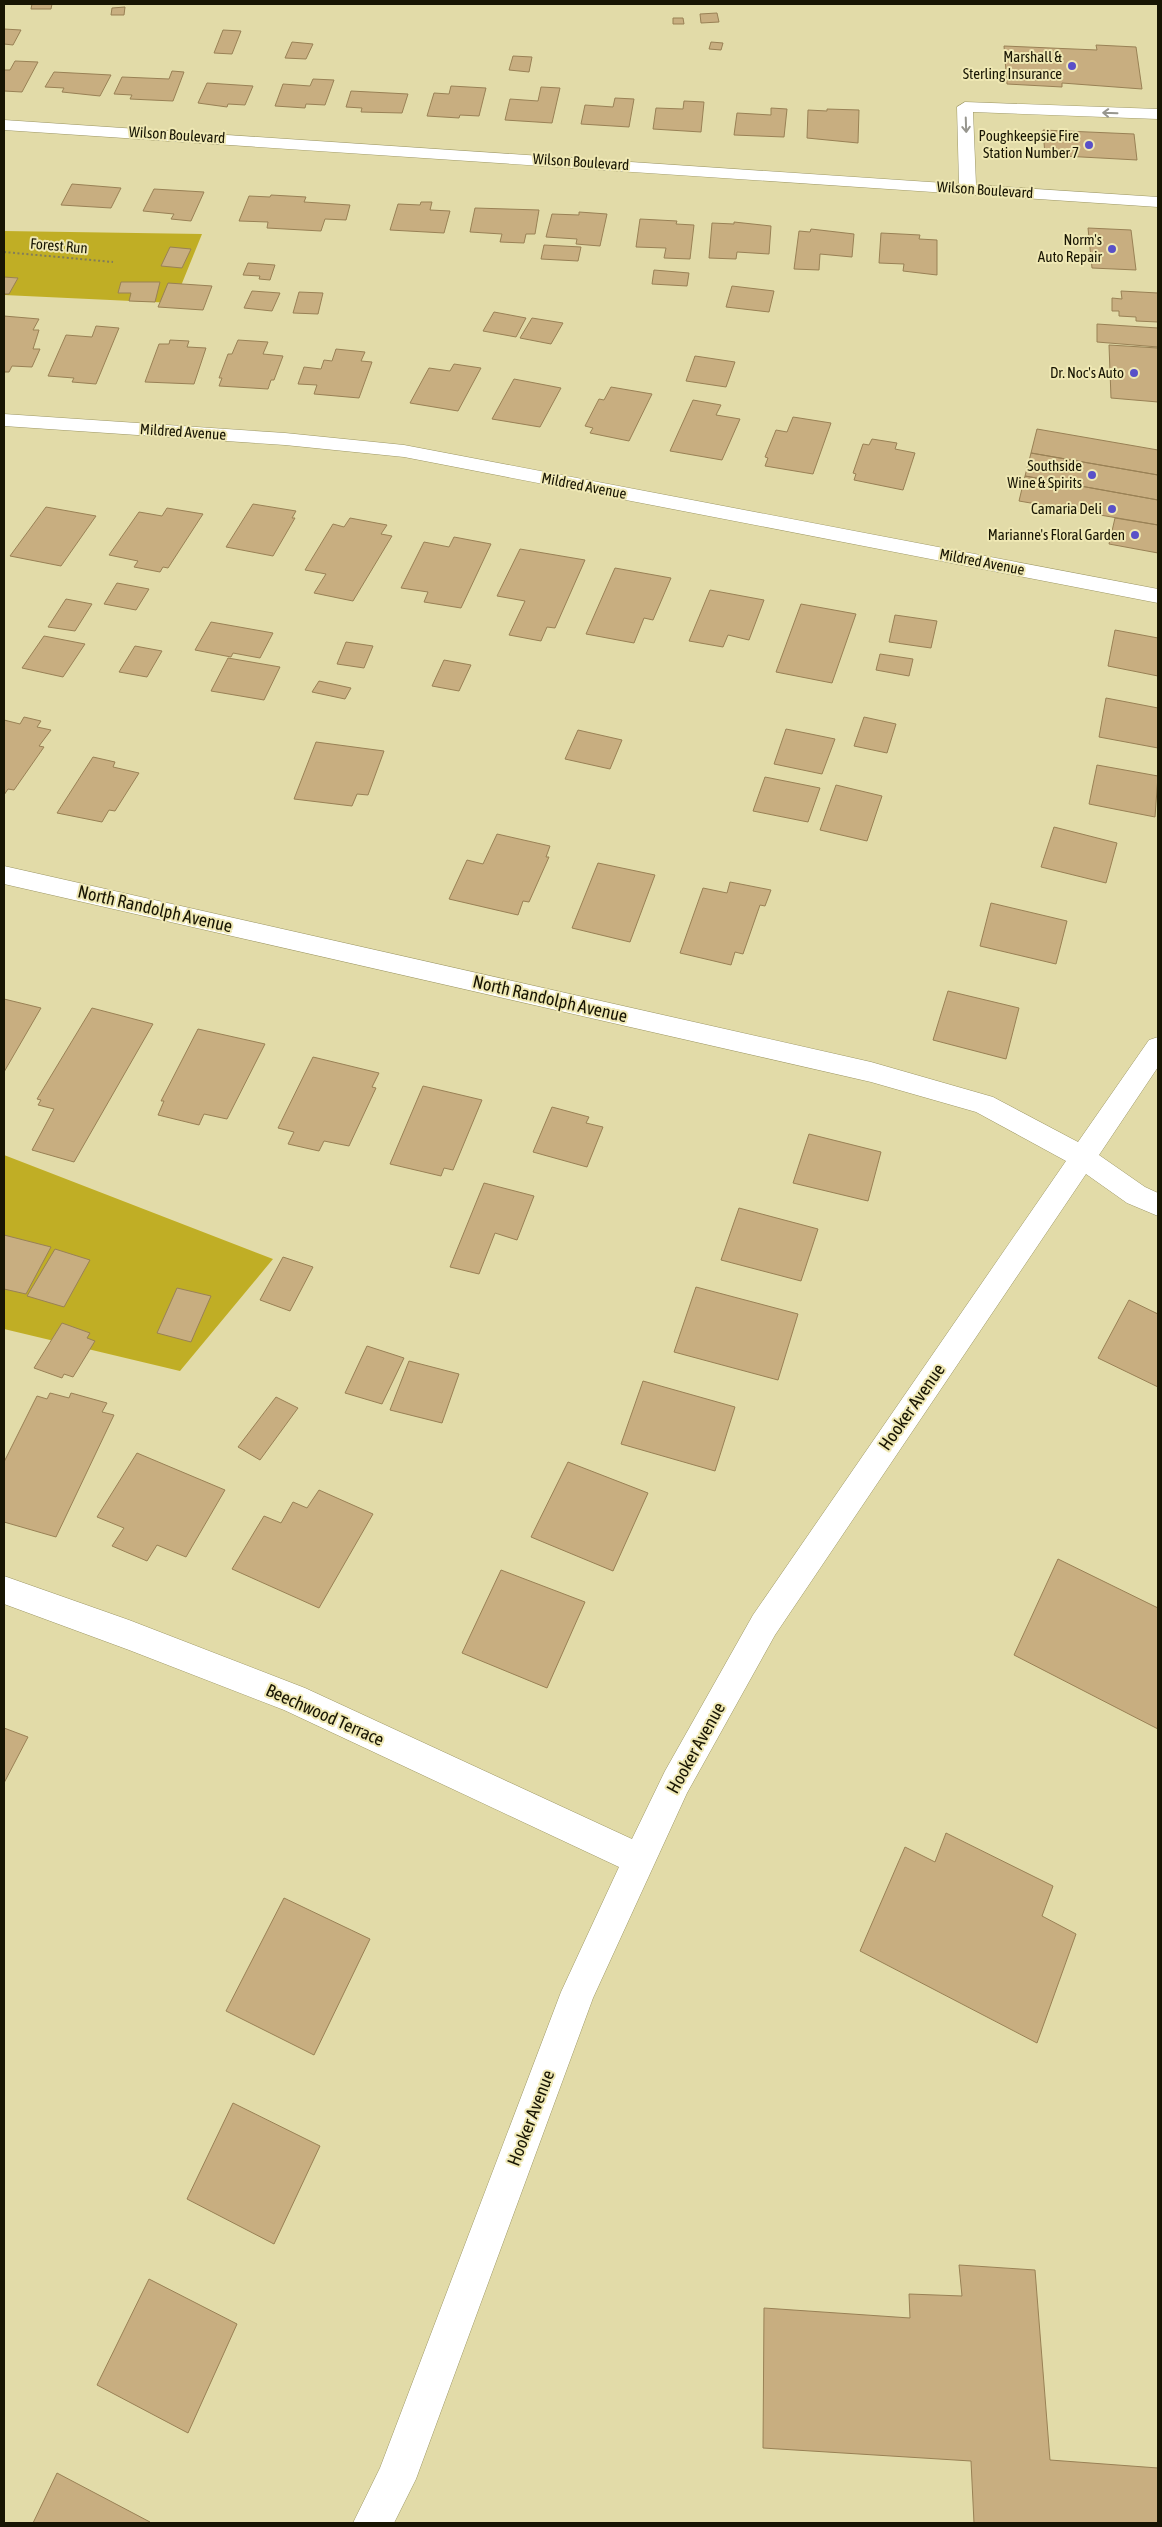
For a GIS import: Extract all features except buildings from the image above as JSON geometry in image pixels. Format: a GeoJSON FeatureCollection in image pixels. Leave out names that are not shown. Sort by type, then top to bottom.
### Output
{"type":"FeatureCollection","features":[{"type":"Feature","properties":{"kind":"street"},"geometry":{"type":"LineString","coordinates":[[968,188],[965,107],[1158,114]]}},
{"type":"Feature","properties":{"kind":"street","name":"Wilson Boulevard"},"geometry":{"type":"LineString","coordinates":[[4,125],[1158,202]]}},
{"type":"Feature","properties":{"kind":"street","name":"Mildred Avenue"},"geometry":{"type":"LineString","coordinates":[[4,420],[285,439],[404,451],[1158,596]]}},
{"type":"Feature","properties":{"kind":"street","name":"North Randolph Avenue"},"geometry":{"type":"LineString","coordinates":[[4,875],[871,1072],[984,1104],[1084,1158],[1136,1195],[1158,1206]]}},
{"type":"Feature","properties":{"kind":"street","name":"Hooker Avenue"},"geometry":{"type":"LineString","coordinates":[[373,2523],[396,2479],[578,1992],[676,1782],[764,1626],[863,1478],[1158,1048]]}},
{"type":"Feature","properties":{"kind":"street","name":"Beechwood Terrace"},"geometry":{"type":"LineString","coordinates":[[4,1590],[129,1635],[294,1699],[639,1859]]}},
{"type":"Feature","properties":{"kind":"path","name":"Forest Run"},"geometry":{"type":"LineString","coordinates":[[4,252],[113,262]]}},
{"type":"Feature","properties":{"kind":"shaded area"},"geometry":{"type":"Polygon","coordinates":[[[4,231],[202,234],[174,303],[4,295],[4,231]]]}},
{"type":"Feature","properties":{"kind":"shaded area"},"geometry":{"type":"Polygon","coordinates":[[[4,1155],[273,1259],[180,1371],[4,1329],[4,1155]]]}},
{"type":"Feature","properties":{"kind":"place","name":"Marshall & Sterling Insurance"},"geometry":{"type":"Point","coordinates":[1072,66]}},
{"type":"Feature","properties":{"kind":"place","name":"Poughkeepsie Fire Station Number 7"},"geometry":{"type":"Point","coordinates":[1089,145]}},
{"type":"Feature","properties":{"kind":"place","name":"Norm's Auto Repair"},"geometry":{"type":"Point","coordinates":[1112,249]}},
{"type":"Feature","properties":{"kind":"place","name":"Dr. Noc's Auto"},"geometry":{"type":"Point","coordinates":[1134,373]}},
{"type":"Feature","properties":{"kind":"place","name":"Southside Wine & Spirits"},"geometry":{"type":"Point","coordinates":[1092,475]}},
{"type":"Feature","properties":{"kind":"place","name":"Camaria Deli"},"geometry":{"type":"Point","coordinates":[1112,509]}},
{"type":"Feature","properties":{"kind":"place","name":"Marianne's Floral Garden"},"geometry":{"type":"Point","coordinates":[1135,535]}}]}
